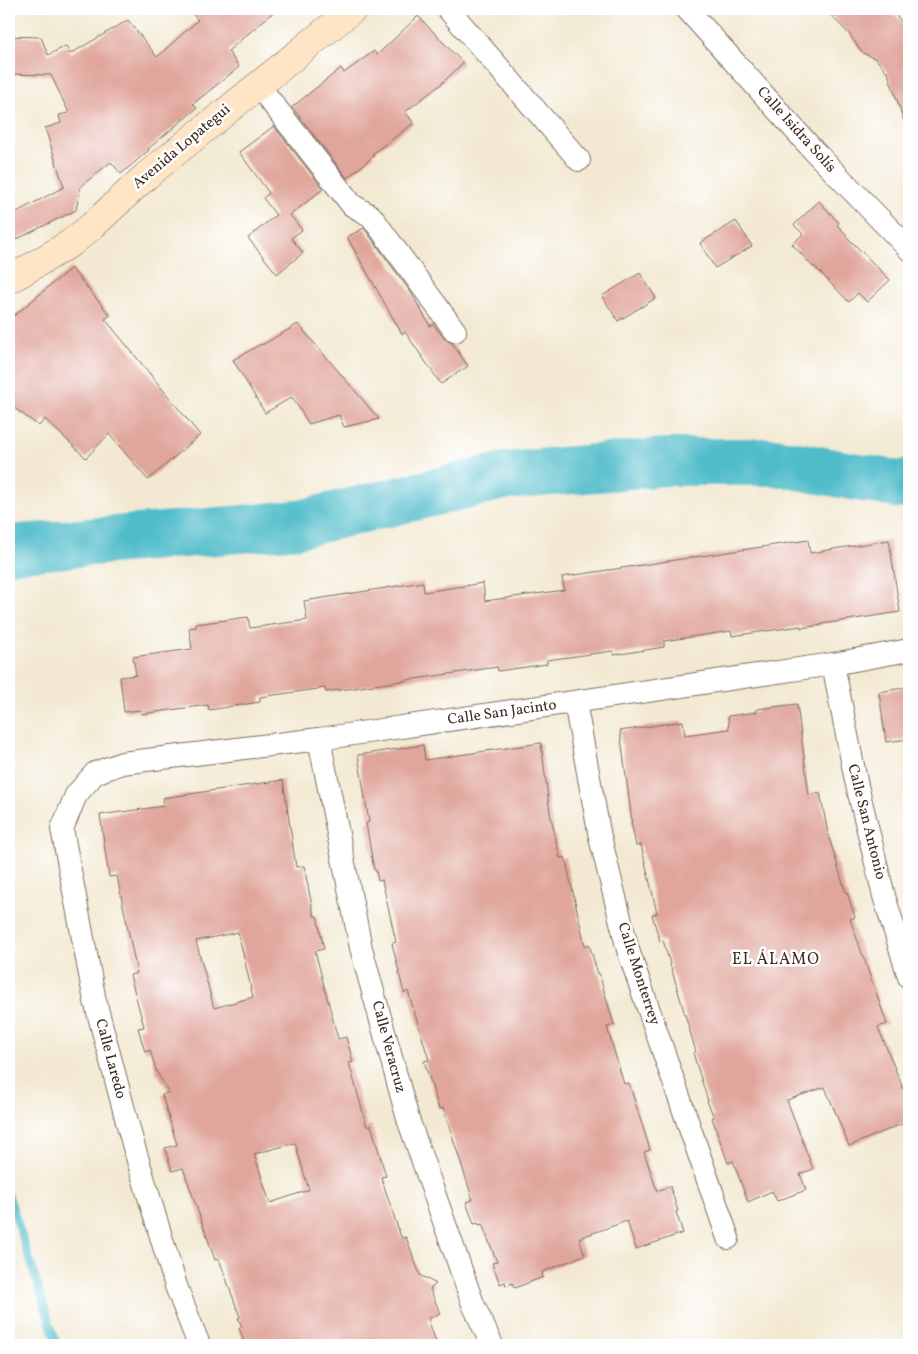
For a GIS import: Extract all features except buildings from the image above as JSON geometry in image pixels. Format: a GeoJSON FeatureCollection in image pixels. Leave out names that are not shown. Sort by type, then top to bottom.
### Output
{"type":"FeatureCollection","features":[{"type":"Feature","properties":{"kind":"street","name":"Avenida Lopategui"},"geometry":{"type":"LineString","coordinates":[[9,280],[71,243],[146,176],[353,9]]}},
{"type":"Feature","properties":{"kind":"street"},"geometry":{"type":"LineString","coordinates":[[448,9],[578,160]]}},
{"type":"Feature","properties":{"kind":"street","name":"Calle Isidra Solís"},"geometry":{"type":"LineString","coordinates":[[686,9],[814,151],[909,249]]}},
{"type":"Feature","properties":{"kind":"street"},"geometry":{"type":"LineString","coordinates":[[258,85],[352,205],[371,216],[455,331]]}},
{"type":"Feature","properties":{"kind":"street","name":"Calle San Jacinto"},"geometry":{"type":"LineString","coordinates":[[95,774],[122,763],[319,739],[833,664],[909,650]]}},
{"type":"Feature","properties":{"kind":"street","name":"Calle San Antonio"},"geometry":{"type":"LineString","coordinates":[[833,664],[856,782],[884,896],[909,977]]}},
{"type":"Feature","properties":{"kind":"street","name":"Calle Monterrey"},"geometry":{"type":"LineString","coordinates":[[575,702],[600,837],[628,950],[728,1238]]}},
{"type":"Feature","properties":{"kind":"street","name":"Calle Veracruz"},"geometry":{"type":"LineString","coordinates":[[319,739],[361,948],[408,1120],[473,1304],[492,1345]]}},
{"type":"Feature","properties":{"kind":"street","name":"Calle Laredo"},"geometry":{"type":"LineString","coordinates":[[95,774],[76,795],[62,829],[94,1001],[133,1144],[176,1286],[199,1345]]}},
{"type":"Feature","properties":{"kind":"waterway"},"geometry":{"type":"LineString","coordinates":[[9,549],[299,524],[504,476],[666,462],[775,462],[901,485],[909,483]]}},
{"type":"Feature","properties":{"kind":"waterway"},"geometry":{"type":"LineString","coordinates":[[9,1196],[57,1345]]}},
{"type":"Feature","properties":{"kind":"district","name":"EL ÁLAMO"},"geometry":{"type":"Point","coordinates":[776,960]}}]}
